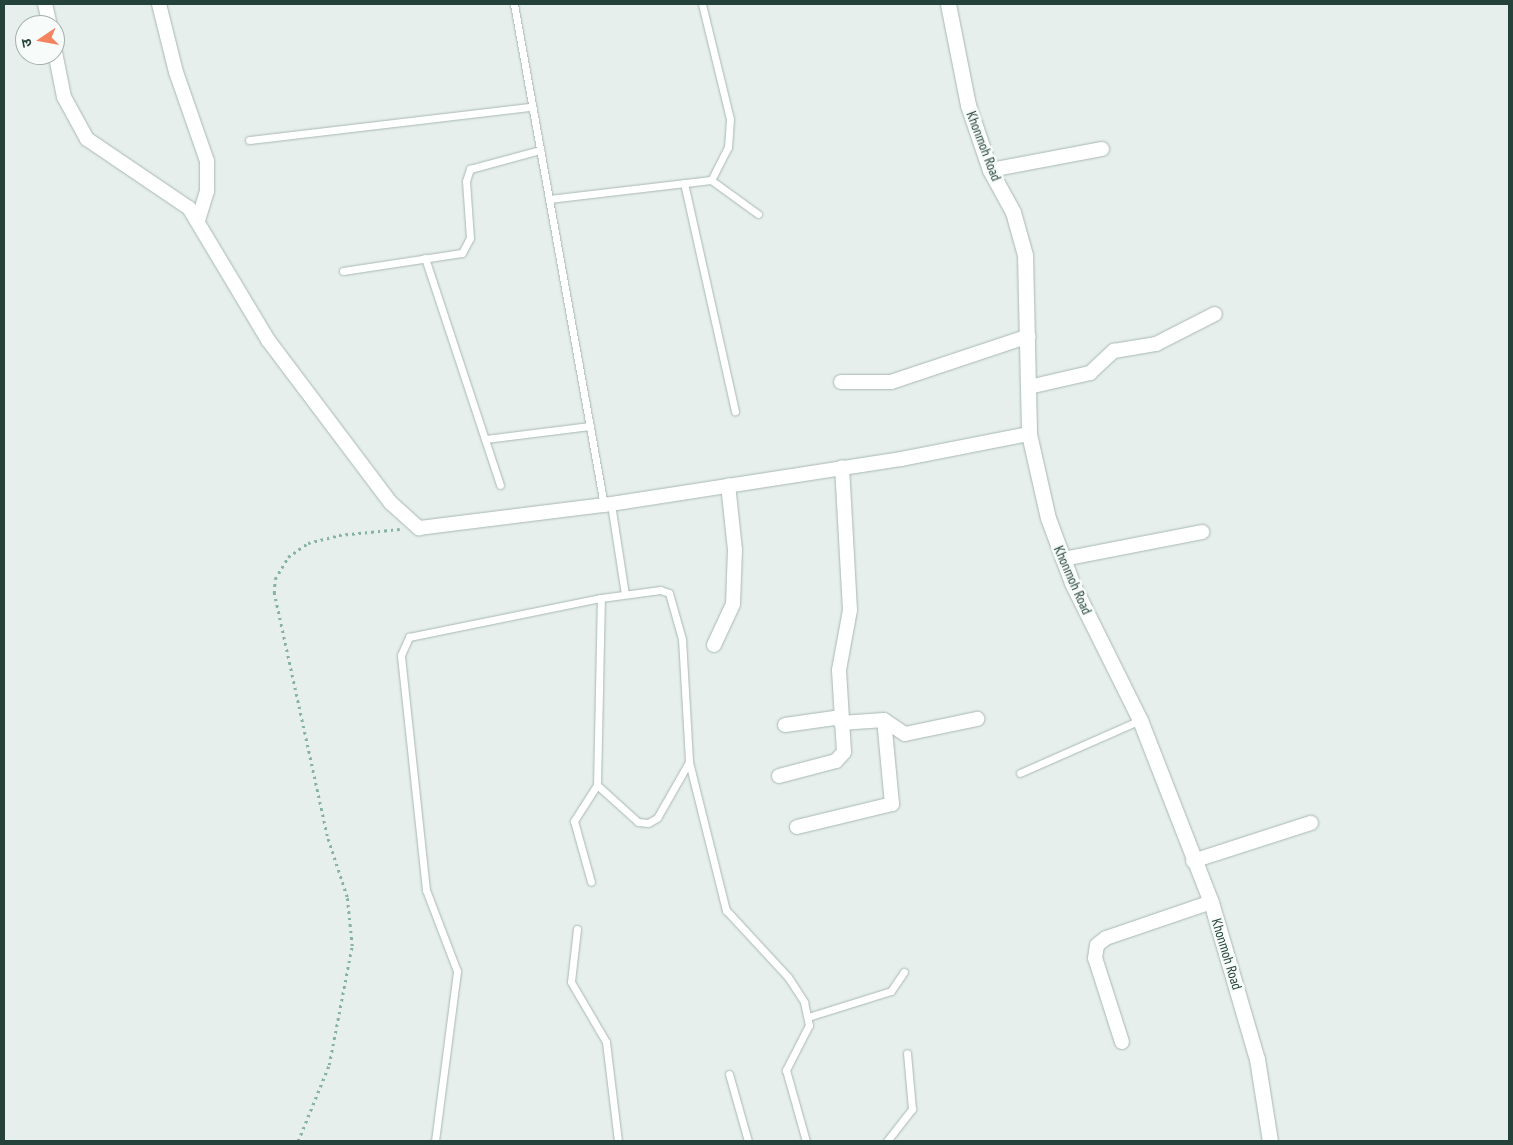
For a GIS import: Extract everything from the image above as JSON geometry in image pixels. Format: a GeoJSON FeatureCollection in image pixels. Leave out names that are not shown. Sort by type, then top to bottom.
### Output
{"type":"FeatureCollection","features":[{"type":"Feature","properties":{"kind":"main road","name":"Khonmoh Road"},"geometry":{"type":"LineString","coordinates":[[948,4],[958,68],[990,170],[1020,232],[1029,336],[1029,434],[1048,518],[1063,559],[1140,720],[1211,902],[1257,1059],[1270,1141]]}},
{"type":"Feature","properties":{"kind":"street"},"geometry":{"type":"LineString","coordinates":[[160,4],[176,72],[207,161],[207,191],[198,221]]}},
{"type":"Feature","properties":{"kind":"street"},"geometry":{"type":"LineString","coordinates":[[58,65],[64,97],[87,139],[189,208],[268,340],[391,503],[419,528],[607,505],[842,467],[1029,434]]}},
{"type":"Feature","properties":{"kind":"street"},"geometry":{"type":"LineString","coordinates":[[990,170],[1102,149]]}},
{"type":"Feature","properties":{"kind":"street"},"geometry":{"type":"LineString","coordinates":[[1029,387],[1084,375],[1114,351],[1156,344],[1215,314]]}},
{"type":"Feature","properties":{"kind":"street"},"geometry":{"type":"LineString","coordinates":[[841,382],[891,382],[1029,336]]}},
{"type":"Feature","properties":{"kind":"street"},"geometry":{"type":"LineString","coordinates":[[779,776],[842,757],[839,670],[850,610],[842,467]]}},
{"type":"Feature","properties":{"kind":"street"},"geometry":{"type":"LineString","coordinates":[[714,645],[733,604],[735,550],[728,485]]}},
{"type":"Feature","properties":{"kind":"street"},"geometry":{"type":"LineString","coordinates":[[1063,559],[1202,532]]}},
{"type":"Feature","properties":{"kind":"street"},"geometry":{"type":"LineString","coordinates":[[785,725],[841,720],[884,720],[905,734],[977,719]]}},
{"type":"Feature","properties":{"kind":"street"},"geometry":{"type":"LineString","coordinates":[[797,827],[892,804],[884,720]]}},
{"type":"Feature","properties":{"kind":"street"},"geometry":{"type":"LineString","coordinates":[[1194,861],[1311,823]]}},
{"type":"Feature","properties":{"kind":"street"},"geometry":{"type":"LineString","coordinates":[[1122,1042],[1095,958],[1097,945],[1106,938],[1211,902]]}},
{"type":"Feature","properties":{"kind":"lane"},"geometry":{"type":"LineString","coordinates":[[514,4],[590,426],[625,594]]}},
{"type":"Feature","properties":{"kind":"lane"},"geometry":{"type":"LineString","coordinates":[[702,4],[730,119],[728,146],[711,180]]}},
{"type":"Feature","properties":{"kind":"lane"},"geometry":{"type":"LineString","coordinates":[[249,140],[532,107]]}},
{"type":"Feature","properties":{"kind":"lane"},"geometry":{"type":"LineString","coordinates":[[343,270],[462,253],[468,246],[466,181],[470,169],[540,150]]}},
{"type":"Feature","properties":{"kind":"lane"},"geometry":{"type":"LineString","coordinates":[[549,199],[711,180],[758,214]]}},
{"type":"Feature","properties":{"kind":"lane"},"geometry":{"type":"LineString","coordinates":[[684,183],[735,410]]}},
{"type":"Feature","properties":{"kind":"lane"},"geometry":{"type":"LineString","coordinates":[[425,258],[500,485]]}},
{"type":"Feature","properties":{"kind":"lane"},"geometry":{"type":"LineString","coordinates":[[485,439],[590,426]]}},
{"type":"Feature","properties":{"kind":"lane"},"geometry":{"type":"LineString","coordinates":[[435,1141],[457,971],[426,890],[401,648],[413,635],[601,598],[660,590],[674,601],[682,638],[689,762],[726,910],[793,984],[808,1017],[806,1035],[786,1070],[806,1141]]}},
{"type":"Feature","properties":{"kind":"lane"},"geometry":{"type":"LineString","coordinates":[[591,882],[574,821],[597,785],[601,598]]}},
{"type":"Feature","properties":{"kind":"lane"},"geometry":{"type":"LineString","coordinates":[[1020,773],[1140,720]]}},
{"type":"Feature","properties":{"kind":"lane"},"geometry":{"type":"LineString","coordinates":[[597,785],[638,822],[648,823],[657,818],[689,762]]}},
{"type":"Feature","properties":{"kind":"lane"},"geometry":{"type":"LineString","coordinates":[[578,929],[571,982],[606,1042],[618,1141]]}},
{"type":"Feature","properties":{"kind":"lane"},"geometry":{"type":"LineString","coordinates":[[808,1017],[891,991],[904,972]]}},
{"type":"Feature","properties":{"kind":"lane"},"geometry":{"type":"LineString","coordinates":[[887,1141],[912,1109],[906,1053]]}},
{"type":"Feature","properties":{"kind":"lane"},"geometry":{"type":"LineString","coordinates":[[729,1074],[748,1141]]}},
{"type":"Feature","properties":{"kind":"path"},"geometry":{"type":"LineString","coordinates":[[298,1141],[329,1065],[352,946],[347,897],[327,836],[274,593],[275,579],[288,557],[308,543],[339,535],[419,528]]}}]}
